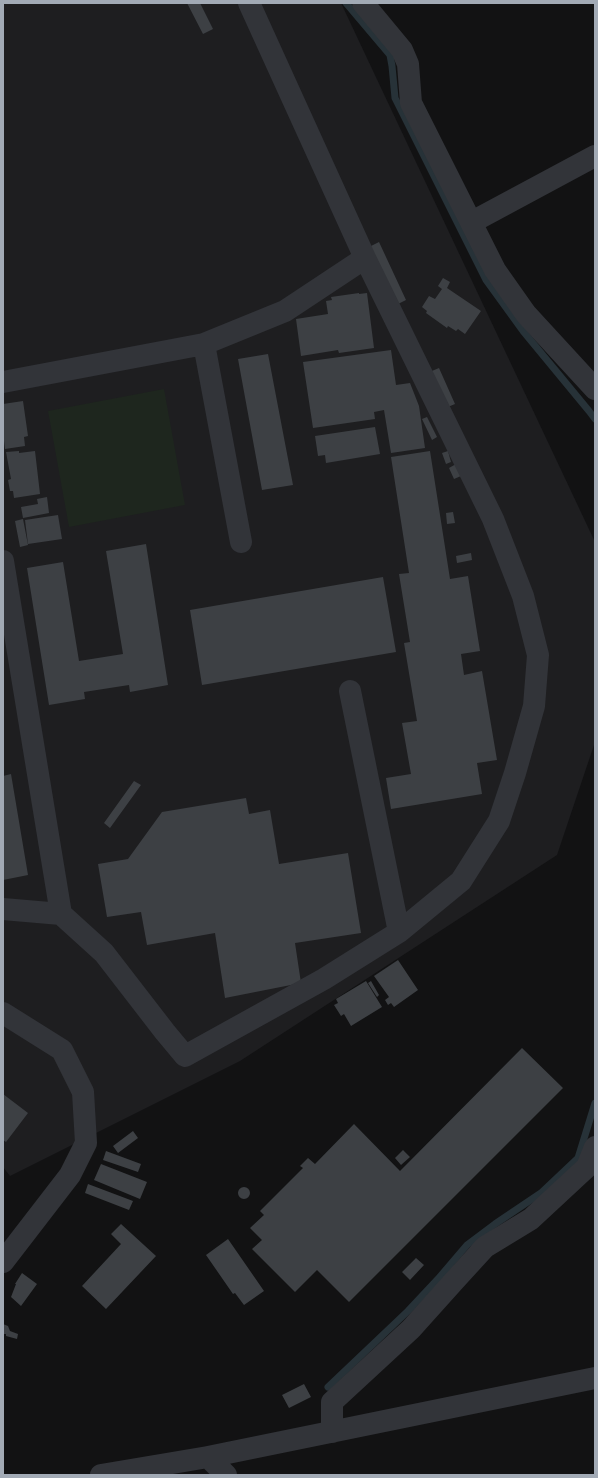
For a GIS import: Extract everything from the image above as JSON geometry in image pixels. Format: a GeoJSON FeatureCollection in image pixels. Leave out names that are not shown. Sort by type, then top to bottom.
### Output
{"type":"FeatureCollection","features":[{"type":"Feature","properties":{"kind":"street"},"geometry":{"type":"LineString","coordinates":[[3,909],[61,914],[104,953],[185,1056],[324,979],[399,932],[461,881],[499,821],[515,773],[534,706],[538,656],[524,596],[493,518],[365,258],[249,3]]}},
{"type":"Feature","properties":{"kind":"street"},"geometry":{"type":"LineString","coordinates":[[363,3],[402,50],[408,64],[411,103],[495,270],[526,314],[595,389]]}},
{"type":"Feature","properties":{"kind":"street"},"geometry":{"type":"LineString","coordinates":[[472,222],[595,156]]}},
{"type":"Feature","properties":{"kind":"street"},"geometry":{"type":"LineString","coordinates":[[3,382],[204,344],[285,311],[365,258]]}},
{"type":"Feature","properties":{"kind":"street"},"geometry":{"type":"LineString","coordinates":[[204,344],[241,542]]}},
{"type":"Feature","properties":{"kind":"street"},"geometry":{"type":"LineString","coordinates":[[3,561],[61,914]]}},
{"type":"Feature","properties":{"kind":"street"},"geometry":{"type":"LineString","coordinates":[[350,691],[399,932]]}},
{"type":"Feature","properties":{"kind":"street"},"geometry":{"type":"LineString","coordinates":[[3,1014],[62,1050],[83,1092],[86,1143],[70,1175],[3,1262]]}},
{"type":"Feature","properties":{"kind":"street"},"geometry":{"type":"LineString","coordinates":[[332,1432],[332,1402],[411,1329],[454,1280],[485,1248],[531,1219],[587,1167],[595,1147]]}},
{"type":"Feature","properties":{"kind":"street"},"geometry":{"type":"LineString","coordinates":[[101,1475],[208,1457],[595,1378]]}},
{"type":"Feature","properties":{"kind":"street"},"geometry":{"type":"LineString","coordinates":[[208,1457],[226,1475]]}},
{"type":"Feature","properties":{"kind":"shaded area"},"geometry":{"type":"Polygon","coordinates":[[[3,3],[341,3],[595,542],[595,742],[557,855],[240,1061],[10,1176],[3,1167],[3,3]]]}},
{"type":"Feature","properties":{"kind":"shaded area"},"geometry":{"type":"Polygon","coordinates":[[[164,389],[185,505],[69,527],[48,411],[164,389]]]}},
{"type":"Feature","properties":{"kind":"building"},"geometry":{"type":"Polygon","coordinates":[[[187,3],[200,3],[213,29],[203,34],[187,3]]]}},
{"type":"Feature","properties":{"kind":"building"},"geometry":{"type":"Polygon","coordinates":[[[379,242],[406,300],[394,306],[367,248],[379,242]]]}},
{"type":"Feature","properties":{"kind":"building"},"geometry":{"type":"Polygon","coordinates":[[[443,278],[450,282],[447,288],[481,311],[465,334],[458,329],[456,331],[448,326],[447,328],[426,313],[427,311],[422,307],[429,296],[435,299],[442,289],[438,286],[443,278]]]}},
{"type":"Feature","properties":{"kind":"building"},"geometry":{"type":"Polygon","coordinates":[[[367,293],[374,348],[339,353],[338,350],[301,356],[296,319],[328,314],[326,301],[332,300],[331,297],[367,293]]]}},
{"type":"Feature","properties":{"kind":"building"},"geometry":{"type":"Polygon","coordinates":[[[391,350],[396,385],[410,383],[419,406],[425,448],[391,453],[384,410],[374,412],[375,419],[313,428],[303,362],[391,350]]]}},
{"type":"Feature","properties":{"kind":"building"},"geometry":{"type":"Polygon","coordinates":[[[268,354],[293,485],[262,490],[238,359],[268,354]]]}},
{"type":"Feature","properties":{"kind":"building"},"geometry":{"type":"Polygon","coordinates":[[[439,368],[455,404],[443,409],[427,373],[439,368]]]}},
{"type":"Feature","properties":{"kind":"building"},"geometry":{"type":"Polygon","coordinates":[[[23,401],[28,436],[24,437],[25,446],[5,449],[3,441],[3,404],[23,401]]]}},
{"type":"Feature","properties":{"kind":"building"},"geometry":{"type":"Polygon","coordinates":[[[427,417],[437,437],[432,440],[422,419],[427,417]]]}},
{"type":"Feature","properties":{"kind":"building"},"geometry":{"type":"Polygon","coordinates":[[[375,427],[380,454],[326,463],[325,455],[318,456],[315,436],[375,427]]]}},
{"type":"Feature","properties":{"kind":"building"},"geometry":{"type":"Polygon","coordinates":[[[19,451],[19,453],[35,451],[40,494],[14,498],[13,491],[10,491],[8,480],[11,479],[6,452],[19,451]]]}},
{"type":"Feature","properties":{"kind":"building"},"geometry":{"type":"Polygon","coordinates":[[[430,451],[450,579],[468,576],[480,651],[461,654],[464,675],[482,671],[497,760],[477,763],[482,794],[391,809],[386,778],[411,774],[402,723],[417,721],[404,643],[410,642],[399,574],[409,573],[391,457],[430,451]]]}},
{"type":"Feature","properties":{"kind":"building"},"geometry":{"type":"Polygon","coordinates":[[[448,451],[451,462],[446,464],[442,453],[448,451]]]}},
{"type":"Feature","properties":{"kind":"building"},"geometry":{"type":"Polygon","coordinates":[[[456,464],[461,476],[454,479],[449,468],[456,464]]]}},
{"type":"Feature","properties":{"kind":"building"},"geometry":{"type":"Polygon","coordinates":[[[47,497],[49,513],[23,518],[21,507],[38,504],[37,499],[47,497]]]}},
{"type":"Feature","properties":{"kind":"building"},"geometry":{"type":"Polygon","coordinates":[[[453,512],[455,523],[447,524],[446,513],[453,512]]]}},
{"type":"Feature","properties":{"kind":"building"},"geometry":{"type":"Polygon","coordinates":[[[58,515],[62,539],[28,544],[25,520],[58,515]]]}},
{"type":"Feature","properties":{"kind":"building"},"geometry":{"type":"Polygon","coordinates":[[[23,519],[28,545],[20,547],[15,521],[23,519]]]}},
{"type":"Feature","properties":{"kind":"building"},"geometry":{"type":"Polygon","coordinates":[[[146,544],[168,685],[130,692],[129,685],[84,692],[85,699],[49,705],[27,568],[63,562],[79,661],[123,654],[106,551],[146,544]]]}},
{"type":"Feature","properties":{"kind":"building"},"geometry":{"type":"Polygon","coordinates":[[[471,553],[472,560],[457,563],[456,556],[471,553]]]}},
{"type":"Feature","properties":{"kind":"building"},"geometry":{"type":"Polygon","coordinates":[[[383,577],[396,652],[202,685],[190,610],[383,577]]]}},
{"type":"Feature","properties":{"kind":"building"},"geometry":{"type":"Polygon","coordinates":[[[11,774],[28,875],[3,880],[3,776],[11,774]]]}},
{"type":"Feature","properties":{"kind":"building"},"geometry":{"type":"Polygon","coordinates":[[[134,781],[141,785],[110,828],[104,823],[134,781]]]}},
{"type":"Feature","properties":{"kind":"building"},"geometry":{"type":"Polygon","coordinates":[[[246,798],[249,814],[270,810],[279,864],[348,853],[361,933],[295,943],[301,983],[225,998],[215,933],[147,945],[141,912],[107,917],[98,864],[128,859],[162,812],[246,798]]]}},
{"type":"Feature","properties":{"kind":"building"},"geometry":{"type":"Polygon","coordinates":[[[398,960],[418,990],[394,1007],[391,1003],[388,1005],[385,1000],[389,997],[374,976],[398,960]]]}},
{"type":"Feature","properties":{"kind":"building"},"geometry":{"type":"Polygon","coordinates":[[[366,981],[382,1007],[351,1026],[344,1014],[341,1016],[334,1005],[338,1003],[336,999],[366,981]]]}},
{"type":"Feature","properties":{"kind":"building"},"geometry":{"type":"Polygon","coordinates":[[[371,981],[379,995],[377,997],[368,983],[371,981]]]}},
{"type":"Feature","properties":{"kind":"building"},"geometry":{"type":"Polygon","coordinates":[[[522,1048],[563,1088],[349,1302],[317,1270],[295,1292],[252,1249],[262,1240],[250,1228],[264,1215],[260,1211],[303,1168],[300,1166],[308,1158],[315,1164],[354,1124],[400,1171],[522,1048]]]}},
{"type":"Feature","properties":{"kind":"building"},"geometry":{"type":"Polygon","coordinates":[[[3,1094],[28,1113],[6,1142],[3,1140],[3,1094]]]}},
{"type":"Feature","properties":{"kind":"building"},"geometry":{"type":"Polygon","coordinates":[[[133,1131],[138,1138],[118,1153],[113,1146],[133,1131]]]}},
{"type":"Feature","properties":{"kind":"building"},"geometry":{"type":"Polygon","coordinates":[[[403,1150],[410,1157],[401,1165],[395,1158],[403,1150]]]}},
{"type":"Feature","properties":{"kind":"building"},"geometry":{"type":"Polygon","coordinates":[[[106,1151],[141,1164],[138,1172],[103,1160],[106,1151]]]}},
{"type":"Feature","properties":{"kind":"building"},"geometry":{"type":"Polygon","coordinates":[[[101,1164],[147,1182],[140,1199],[94,1180],[101,1164]]]}},
{"type":"Feature","properties":{"kind":"building"},"geometry":{"type":"Polygon","coordinates":[[[88,1184],[133,1201],[129,1210],[85,1193],[88,1184]]]}},
{"type":"Feature","properties":{"kind":"building"},"geometry":{"type":"Polygon","coordinates":[[[244,1187],[248,1189],[250,1193],[248,1197],[244,1199],[240,1197],[238,1193],[240,1189],[244,1187]]]}},
{"type":"Feature","properties":{"kind":"building"},"geometry":{"type":"Polygon","coordinates":[[[121,1224],[156,1256],[106,1309],[82,1286],[121,1244],[111,1234],[121,1224]]]}},
{"type":"Feature","properties":{"kind":"building"},"geometry":{"type":"Polygon","coordinates":[[[228,1239],[264,1291],[244,1305],[235,1293],[233,1294],[206,1255],[228,1239]]]}},
{"type":"Feature","properties":{"kind":"building"},"geometry":{"type":"Polygon","coordinates":[[[416,1258],[424,1265],[410,1280],[402,1272],[416,1258]]]}},
{"type":"Feature","properties":{"kind":"building"},"geometry":{"type":"Polygon","coordinates":[[[22,1273],[37,1284],[21,1306],[11,1297],[15,1284],[22,1273]]]}},
{"type":"Feature","properties":{"kind":"building"},"geometry":{"type":"Polygon","coordinates":[[[3,1324],[8,1326],[10,1331],[18,1334],[17,1339],[3,1334],[3,1324]]]}},
{"type":"Feature","properties":{"kind":"building"},"geometry":{"type":"Polygon","coordinates":[[[304,1384],[311,1397],[289,1408],[282,1395],[304,1384]]]}},
{"type":"Feature","properties":{"kind":"waterway"},"geometry":{"type":"LineString","coordinates":[[346,3],[390,55],[395,98],[486,280],[523,331],[595,419]]}},
{"type":"Feature","properties":{"kind":"waterway"},"geometry":{"type":"LineString","coordinates":[[328,1387],[408,1311],[467,1245],[541,1193],[578,1158],[595,1103]]}}]}
